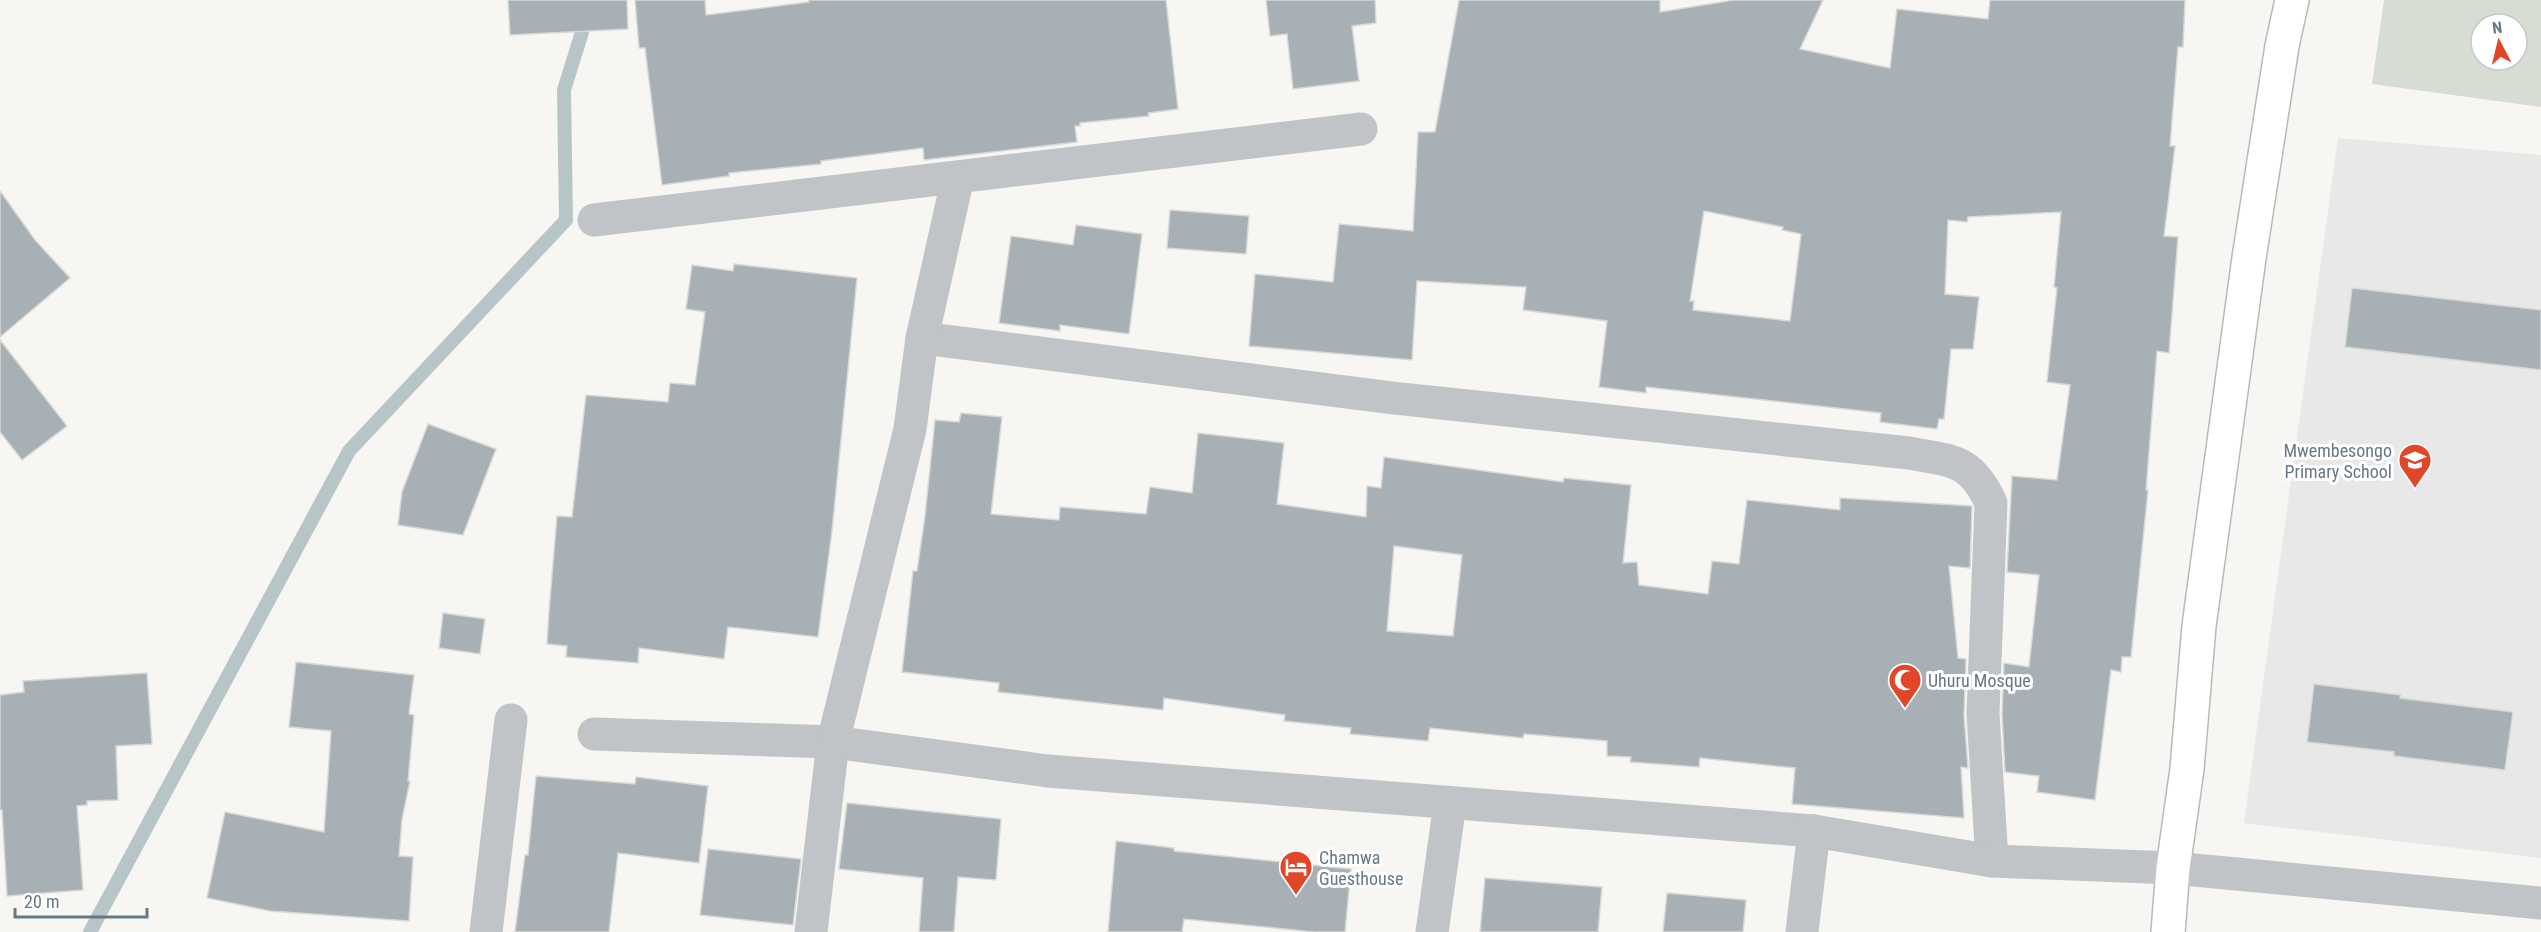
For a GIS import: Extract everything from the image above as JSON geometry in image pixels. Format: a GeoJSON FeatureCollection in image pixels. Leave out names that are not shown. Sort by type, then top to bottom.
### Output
{"type":"FeatureCollection","features":[{"type":"Feature","properties":{"kind":"street"},"geometry":{"type":"LineString","coordinates":[[2168,932],[2173,868],[2187,769],[2199,626],[2249,258],[2282,46],[2292,0]]}},
{"type":"Feature","properties":{"kind":"street"},"geometry":{"type":"LineString","coordinates":[[594,220],[1361,129]]}},
{"type":"Feature","properties":{"kind":"street"},"geometry":{"type":"LineString","coordinates":[[811,932],[833,742],[910,429],[922,338],[958,177]]}},
{"type":"Feature","properties":{"kind":"street"},"geometry":{"type":"LineString","coordinates":[[922,338],[1393,398],[1909,453],[1953,461],[1972,471],[1983,483],[1991,502],[1983,714],[1992,861]]}},
{"type":"Feature","properties":{"kind":"street"},"geometry":{"type":"LineString","coordinates":[[486,932],[511,720]]}},
{"type":"Feature","properties":{"kind":"street"},"geometry":{"type":"LineString","coordinates":[[594,734],[833,742],[1048,771],[1814,831],[1992,861],[2173,868],[2541,903]]}},
{"type":"Feature","properties":{"kind":"street"},"geometry":{"type":"LineString","coordinates":[[1432,932],[1450,803]]}},
{"type":"Feature","properties":{"kind":"street"},"geometry":{"type":"LineString","coordinates":[[1802,932],[1814,831]]}},
{"type":"Feature","properties":{"kind":"shaded area"},"geometry":{"type":"Polygon","coordinates":[[[2384,0],[2541,0],[2541,107],[2372,84],[2384,0]]]}},
{"type":"Feature","properties":{"kind":"shaded area","name":"Mwembesongo Primary School"},"geometry":{"type":"Polygon","coordinates":[[[2338,138],[2541,155],[2541,858],[2244,823],[2338,138]]]}},
{"type":"Feature","properties":{"kind":"building"},"geometry":{"type":"Polygon","coordinates":[[[508,0],[627,0],[628,29],[510,35],[508,0]]]}},
{"type":"Feature","properties":{"kind":"building"},"geometry":{"type":"Polygon","coordinates":[[[635,0],[705,0],[706,15],[809,2],[808,0],[1166,0],[1178,109],[1148,113],[1149,116],[1080,123],[1080,126],[1075,126],[1077,142],[924,160],[923,148],[821,161],[821,164],[729,173],[729,176],[662,185],[645,48],[639,48],[635,0]]]}},
{"type":"Feature","properties":{"kind":"building"},"geometry":{"type":"Polygon","coordinates":[[[1266,0],[1375,0],[1376,23],[1352,26],[1359,81],[1293,89],[1287,34],[1270,36],[1266,0]]]}},
{"type":"Feature","properties":{"kind":"building"},"geometry":{"type":"Polygon","coordinates":[[[1459,0],[1660,0],[1660,12],[1734,0],[1823,0],[1800,49],[1890,68],[1897,9],[1988,19],[1990,0],[2185,0],[2183,47],[2178,47],[2170,146],[2175,146],[2164,236],[2178,237],[2169,353],[2157,351],[2146,490],[2148,490],[2131,657],[2122,657],[2121,672],[2111,670],[2095,800],[2037,792],[2039,776],[2005,772],[2002,714],[2004,663],[2029,667],[2039,575],[2007,572],[2012,476],[2057,480],[2070,385],[2047,382],[2057,288],[2054,287],[2061,212],[1968,217],[1967,222],[1948,220],[1945,294],[1979,297],[1973,349],[1951,349],[1944,419],[1939,419],[1937,429],[1880,422],[1881,413],[1646,387],[1646,393],[1599,387],[1607,321],[1523,310],[1526,287],[1417,281],[1412,360],[1249,346],[1255,274],[1333,282],[1339,224],[1413,231],[1418,132],[1435,132],[1459,0]],[[1704,211],[1690,301],[1694,301],[1693,310],[1790,321],[1801,234],[1782,230],[1783,227],[1704,211]]]}},
{"type":"Feature","properties":{"kind":"building"},"geometry":{"type":"Polygon","coordinates":[[[0,191],[35,240],[70,278],[0,337],[0,191]]]}},
{"type":"Feature","properties":{"kind":"building"},"geometry":{"type":"Polygon","coordinates":[[[1170,210],[1249,216],[1246,254],[1167,248],[1170,210]]]}},
{"type":"Feature","properties":{"kind":"building"},"geometry":{"type":"Polygon","coordinates":[[[1076,225],[1142,234],[1129,334],[1060,325],[1060,331],[999,323],[1011,236],[1073,245],[1076,225]]]}},
{"type":"Feature","properties":{"kind":"building"},"geometry":{"type":"Polygon","coordinates":[[[734,264],[857,278],[832,531],[818,637],[728,627],[724,659],[639,648],[638,663],[566,657],[567,646],[547,644],[549,611],[557,516],[572,517],[586,395],[668,402],[670,383],[695,385],[705,312],[686,309],[692,265],[733,271],[734,264]]]}},
{"type":"Feature","properties":{"kind":"building"},"geometry":{"type":"Polygon","coordinates":[[[2352,288],[2541,310],[2541,370],[2345,347],[2352,288]]]}},
{"type":"Feature","properties":{"kind":"building"},"geometry":{"type":"Polygon","coordinates":[[[0,340],[67,426],[22,460],[0,432],[0,340]]]}},
{"type":"Feature","properties":{"kind":"building"},"geometry":{"type":"Polygon","coordinates":[[[961,413],[1002,417],[991,514],[1059,520],[1060,507],[1146,514],[1150,487],[1192,493],[1198,433],[1284,443],[1277,504],[1366,517],[1367,486],[1381,488],[1384,457],[1563,482],[1564,478],[1631,485],[1623,563],[1637,562],[1639,585],[1708,594],[1712,561],[1739,564],[1747,500],[1840,510],[1840,498],[1972,506],[1970,568],[1949,566],[1958,658],[1966,659],[1964,715],[1968,768],[1961,767],[1964,818],[1792,804],[1795,768],[1700,758],[1699,767],[1630,762],[1631,757],[1607,756],[1607,741],[1524,734],[1523,738],[1430,728],[1428,741],[1350,734],[1351,728],[1284,721],[1285,715],[1164,698],[1163,710],[998,692],[999,683],[902,672],[913,571],[917,571],[925,516],[935,420],[959,422],[961,413]],[[1394,546],[1387,631],[1453,636],[1462,555],[1394,546]]]}},
{"type":"Feature","properties":{"kind":"building"},"geometry":{"type":"Polygon","coordinates":[[[428,424],[496,449],[463,535],[398,525],[402,492],[428,424]]]}},
{"type":"Feature","properties":{"kind":"building"},"geometry":{"type":"Polygon","coordinates":[[[443,613],[485,619],[480,654],[439,648],[443,613]]]}},
{"type":"Feature","properties":{"kind":"building"},"geometry":{"type":"Polygon","coordinates":[[[296,662],[414,675],[409,714],[414,715],[408,781],[410,781],[402,819],[399,856],[413,857],[409,921],[270,911],[207,898],[225,812],[324,832],[331,731],[289,727],[296,662]]]}},
{"type":"Feature","properties":{"kind":"building"},"geometry":{"type":"Polygon","coordinates":[[[147,673],[152,744],[116,746],[118,800],[87,801],[87,805],[77,806],[83,890],[7,896],[2,810],[0,810],[0,695],[24,692],[23,681],[147,673]]]}},
{"type":"Feature","properties":{"kind":"building"},"geometry":{"type":"Polygon","coordinates":[[[2314,684],[2401,695],[2400,698],[2513,712],[2505,770],[2394,756],[2394,752],[2307,742],[2314,684]]]}},
{"type":"Feature","properties":{"kind":"building"},"geometry":{"type":"Polygon","coordinates":[[[536,776],[635,784],[636,777],[708,786],[699,863],[618,853],[609,932],[515,932],[525,855],[528,855],[536,776]]]}},
{"type":"Feature","properties":{"kind":"building"},"geometry":{"type":"Polygon","coordinates":[[[847,803],[1001,819],[996,880],[958,877],[954,932],[919,932],[923,878],[839,869],[847,803]]]}},
{"type":"Feature","properties":{"kind":"building"},"geometry":{"type":"Polygon","coordinates":[[[1116,841],[1174,848],[1174,851],[1351,869],[1345,932],[1314,932],[1184,919],[1182,932],[1108,932],[1116,841]]]}},
{"type":"Feature","properties":{"kind":"building"},"geometry":{"type":"Polygon","coordinates":[[[708,849],[801,859],[793,925],[700,915],[708,849]]]}},
{"type":"Feature","properties":{"kind":"building"},"geometry":{"type":"Polygon","coordinates":[[[1485,878],[1602,887],[1598,932],[1480,932],[1485,878]]]}},
{"type":"Feature","properties":{"kind":"building"},"geometry":{"type":"Polygon","coordinates":[[[1667,893],[1746,900],[1743,932],[1663,932],[1667,893]]]}},
{"type":"Feature","properties":{"kind":"waterway"},"geometry":{"type":"LineString","coordinates":[[90,932],[349,451],[566,220],[564,90],[592,0]]}},
{"type":"Feature","properties":{"kind":"place","name":"Mwembesongo Primary School"},"geometry":{"type":"Point","coordinates":[2415,489]}},
{"type":"Feature","properties":{"kind":"place","name":"Uhuru Mosque"},"geometry":{"type":"Point","coordinates":[1905,709]}},
{"type":"Feature","properties":{"kind":"place","name":"Chamwa Guesthouse"},"geometry":{"type":"Point","coordinates":[1296,896]}}]}
